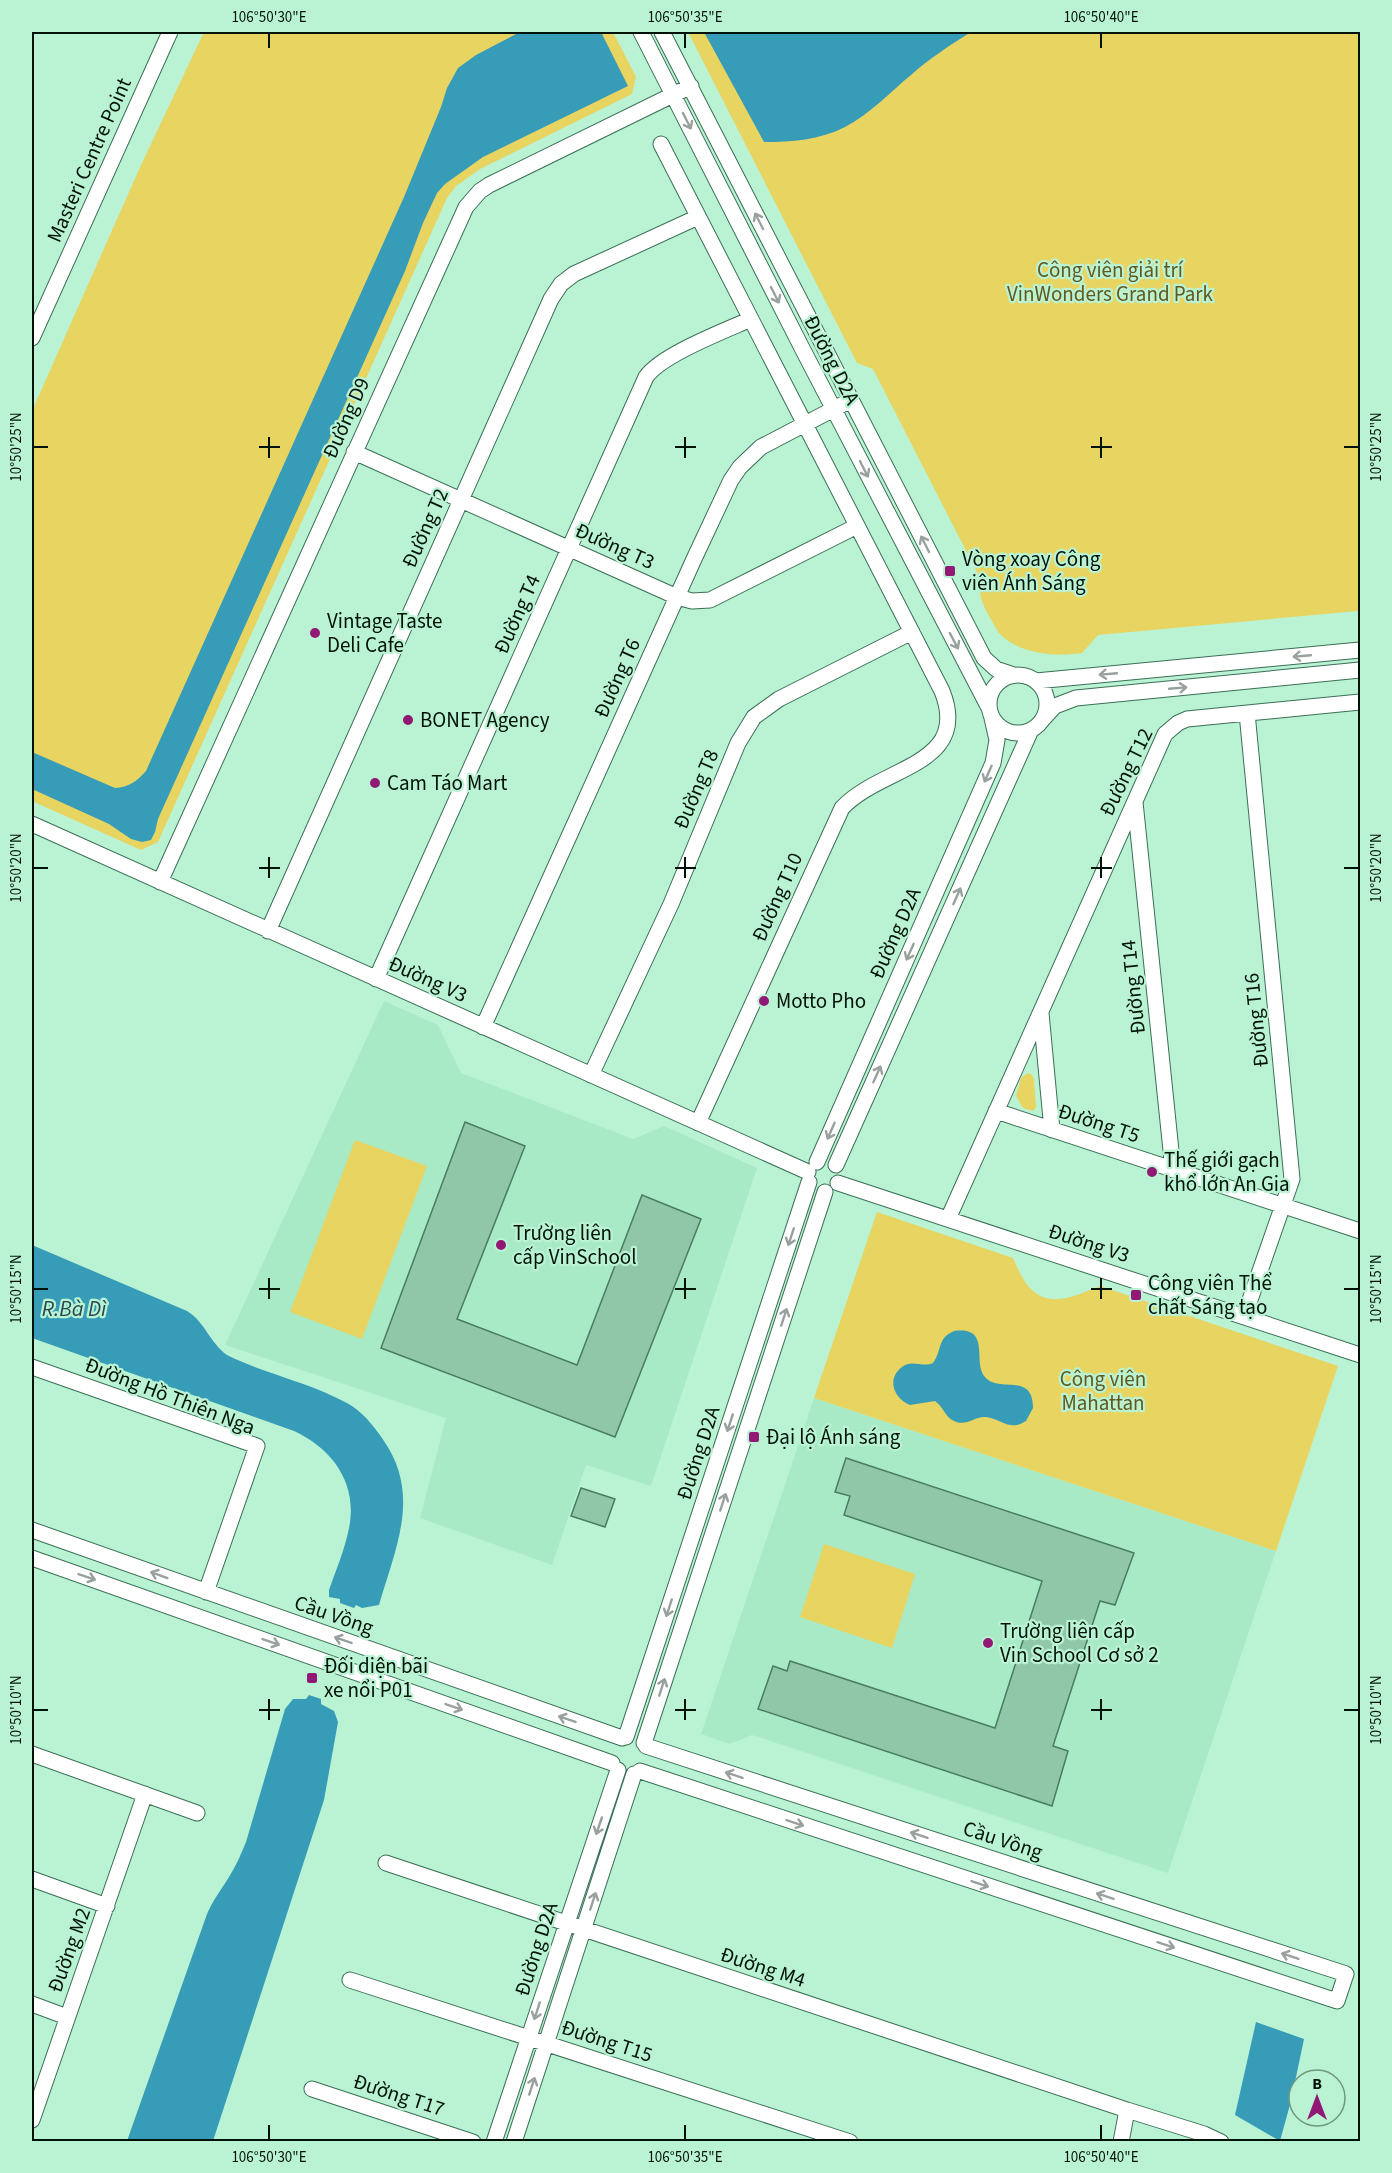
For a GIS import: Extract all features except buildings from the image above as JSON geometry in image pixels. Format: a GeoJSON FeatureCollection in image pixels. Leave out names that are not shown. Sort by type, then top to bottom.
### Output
{"type":"FeatureCollection","features":[{"type":"Feature","properties":{"kind":"street","name":"Masteri Centre Point"},"geometry":{"type":"LineString","coordinates":[[32,338],[170,32]]}},
{"type":"Feature","properties":{"kind":"street","name":"Đường D2A"},"geometry":{"type":"LineString","coordinates":[[624,1738],[812,1172],[993,763],[997,740],[990,712],[641,32]]}},
{"type":"Feature","properties":{"kind":"street","name":"Đường D2A"},"geometry":{"type":"LineString","coordinates":[[662,32],[984,658],[996,669],[1014,675]]}},
{"type":"Feature","properties":{"kind":"street","name":"Đường D9"},"geometry":{"type":"LineString","coordinates":[[160,882],[459,217],[473,198],[489,185],[691,86]]}},
{"type":"Feature","properties":{"kind":"street"},"geometry":{"type":"LineString","coordinates":[[661,144],[912,632]]}},
{"type":"Feature","properties":{"kind":"street","name":"Đường T2"},"geometry":{"type":"LineString","coordinates":[[268,931],[551,299],[561,284],[574,274],[698,217]]}},
{"type":"Feature","properties":{"kind":"street","name":"Đường T4"},"geometry":{"type":"LineString","coordinates":[[376,979],[651,370],[665,360],[751,319]]}},
{"type":"Feature","properties":{"kind":"street","name":"Đường T6"},"geometry":{"type":"LineString","coordinates":[[483,1027],[724,493],[740,467],[761,447],[851,400]]}},
{"type":"Feature","properties":{"kind":"street","name":"Đường T3"},"geometry":{"type":"LineString","coordinates":[[354,452],[676,597],[692,601],[710,600],[857,526]]}},
{"type":"Feature","properties":{"kind":"street","name":"Đường T10"},"geometry":{"type":"LineString","coordinates":[[698,1123],[842,808],[853,796],[865,788],[927,756],[935,750],[946,733],[949,712],[946,701],[912,632]]}},
{"type":"Feature","properties":{"kind":"street","name":"Đường T8"},"geometry":{"type":"LineString","coordinates":[[591,1075],[670,904],[738,743],[754,717],[779,699],[912,632]]}},
{"type":"Feature","properties":{"kind":"street"},"geometry":{"type":"LineString","coordinates":[[1036,681],[1360,650]]}},
{"type":"Feature","properties":{"kind":"street"},"geometry":{"type":"LineString","coordinates":[[1043,719],[1047,701],[1036,681],[1028,676],[1014,675],[1002,679],[993,687],[989,699],[990,712],[1000,727],[1020,733],[1031,729],[1043,719],[1055,706],[1076,698],[1360,670]]}},
{"type":"Feature","properties":{"kind":"street","name":"Đường T12"},"geometry":{"type":"LineString","coordinates":[[948,1219],[1161,741],[1171,728],[1187,719],[1360,702]]}},
{"type":"Feature","properties":{"kind":"street","name":"Đường T16"},"geometry":{"type":"LineString","coordinates":[[1244,1317],[1292,1179],[1247,713]]}},
{"type":"Feature","properties":{"kind":"street","name":"Đường D2A"},"geometry":{"type":"LineString","coordinates":[[836,1166],[1031,729]]}},
{"type":"Feature","properties":{"kind":"street","name":"Đường T14"},"geometry":{"type":"LineString","coordinates":[[1135,799],[1173,1170]]}},
{"type":"Feature","properties":{"kind":"street","name":"Đường V3"},"geometry":{"type":"LineString","coordinates":[[32,825],[812,1172]]}},
{"type":"Feature","properties":{"kind":"street","name":"Đường T12"},"geometry":{"type":"LineString","coordinates":[[1041,1010],[1052,1130]]}},
{"type":"Feature","properties":{"kind":"street","name":"Đường T5"},"geometry":{"type":"LineString","coordinates":[[996,1111],[1360,1231]]}},
{"type":"Feature","properties":{"kind":"street"},"geometry":{"type":"LineString","coordinates":[[827,1161],[836,1166],[839,1172],[831,1187],[816,1189],[812,1172],[827,1161]]}},
{"type":"Feature","properties":{"kind":"street","name":"Đường D2A"},"geometry":{"type":"LineString","coordinates":[[645,1744],[831,1187]]}},
{"type":"Feature","properties":{"kind":"street","name":"Đường V3"},"geometry":{"type":"LineString","coordinates":[[831,1187],[948,1219],[1360,1355]]}},
{"type":"Feature","properties":{"kind":"street","name":"Đường Hồ Thiên Nga"},"geometry":{"type":"LineString","coordinates":[[32,1367],[257,1446],[206,1592]]}},
{"type":"Feature","properties":{"kind":"street","name":"Cầu Vồng"},"geometry":{"type":"LineString","coordinates":[[32,1530],[624,1738]]}},
{"type":"Feature","properties":{"kind":"street"},"geometry":{"type":"LineString","coordinates":[[32,1558],[615,1766],[626,1774],[637,1773],[648,1762],[645,1744],[637,1738],[624,1738],[614,1744],[612,1750],[615,1766]]}},
{"type":"Feature","properties":{"kind":"street","name":"Cầu Vồng"},"geometry":{"type":"LineString","coordinates":[[637,1773],[1337,2001],[1346,1974],[645,1744]]}},
{"type":"Feature","properties":{"kind":"street"},"geometry":{"type":"LineString","coordinates":[[32,1754],[197,1813]]}},
{"type":"Feature","properties":{"kind":"street","name":"Đường D2A"},"geometry":{"type":"LineString","coordinates":[[494,2142],[615,1766]]}},
{"type":"Feature","properties":{"kind":"street","name":"Đường D2A"},"geometry":{"type":"LineString","coordinates":[[514,2142],[637,1773]]}},
{"type":"Feature","properties":{"kind":"street","name":"Đường M2"},"geometry":{"type":"LineString","coordinates":[[32,2120],[146,1794]]}},
{"type":"Feature","properties":{"kind":"street","name":"Đường M4"},"geometry":{"type":"LineString","coordinates":[[386,1863],[1204,2134],[1221,2142]]}},
{"type":"Feature","properties":{"kind":"street"},"geometry":{"type":"LineString","coordinates":[[32,1879],[106,1906]]}},
{"type":"Feature","properties":{"kind":"street","name":"Đường T15"},"geometry":{"type":"LineString","coordinates":[[350,1980],[850,2142]]}},
{"type":"Feature","properties":{"kind":"street"},"geometry":{"type":"LineString","coordinates":[[32,2004],[67,2017]]}},
{"type":"Feature","properties":{"kind":"street","name":"Đường T17"},"geometry":{"type":"LineString","coordinates":[[312,2089],[473,2142]]}},
{"type":"Feature","properties":{"kind":"street"},"geometry":{"type":"LineString","coordinates":[[1121,2142],[1127,2110]]}},
{"type":"Feature","properties":{"kind":"shaded area","name":"Trường liên cấp VinSchool"},"geometry":{"type":"Polygon","coordinates":[[[384,1001],[438,1025],[461,1073],[633,1139],[664,1126],[757,1168],[651,1486],[586,1465],[552,1565],[420,1518],[446,1418],[225,1345],[384,1001]]]}},
{"type":"Feature","properties":{"kind":"shaded area","name":"Trường liên cấp Vin School Cơ sở 2"},"geometry":{"type":"Polygon","coordinates":[[[814,1398],[1276,1551],[1168,1873],[752,1735],[730,1744],[701,1734],[814,1398]]]}},
{"type":"Feature","properties":{"kind":"green space"},"geometry":{"type":"Polygon","coordinates":[[[204,32],[613,32],[636,77],[632,94],[480,169],[456,186],[447,198],[158,842],[141,850],[32,801],[32,411],[141,165],[204,32]]]}},
{"type":"Feature","properties":{"kind":"green space","name":"Công viên giải trí VinWonders Grand Park"},"geometry":{"type":"Polygon","coordinates":[[[688,32],[1360,32],[1360,614],[1357,611],[1098,635],[1082,653],[1072,654],[1037,652],[1015,645],[1006,639],[998,632],[984,606],[981,599],[981,580],[873,369],[857,363],[688,32]]]}},
{"type":"Feature","properties":{"kind":"green space"},"geometry":{"type":"Polygon","coordinates":[[[1028,1073],[1034,1079],[1036,1107],[1033,1111],[1023,1108],[1016,1096],[1021,1078],[1028,1073]]]}},
{"type":"Feature","properties":{"kind":"green space"},"geometry":{"type":"Polygon","coordinates":[[[355,1140],[427,1166],[362,1339],[290,1312],[355,1140]]]}},
{"type":"Feature","properties":{"kind":"green space","name":"Công viên Mahattan"},"geometry":{"type":"Polygon","coordinates":[[[877,1212],[1013,1258],[1029,1287],[1045,1298],[1073,1296],[1100,1286],[1338,1366],[1276,1551],[814,1398],[877,1212]]]}},
{"type":"Feature","properties":{"kind":"green space"},"geometry":{"type":"Polygon","coordinates":[[[824,1544],[915,1574],[892,1648],[800,1617],[824,1544]]]}},
{"type":"Feature","properties":{"kind":"water"},"geometry":{"type":"Polygon","coordinates":[[[520,32],[601,32],[628,86],[483,157],[445,184],[437,193],[405,271],[158,819],[151,840],[142,842],[131,839],[109,824],[32,789],[32,752],[115,788],[132,783],[146,771],[404,197],[447,88],[458,68],[476,55],[520,32]]]}},
{"type":"Feature","properties":{"kind":"water"},"geometry":{"type":"Polygon","coordinates":[[[704,32],[971,32],[932,58],[871,110],[845,127],[826,135],[805,139],[764,142],[704,32]]]}},
{"type":"Feature","properties":{"kind":"water","name":"R.Bà Dì"},"geometry":{"type":"Polygon","coordinates":[[[32,1245],[187,1311],[227,1355],[332,1396],[352,1406],[366,1418],[382,1438],[394,1459],[401,1479],[403,1500],[398,1541],[379,1605],[362,1608],[356,1605],[354,1608],[340,1603],[340,1599],[329,1597],[329,1590],[347,1536],[351,1512],[346,1483],[331,1458],[294,1431],[32,1338],[32,1245]]]}},
{"type":"Feature","properties":{"kind":"water"},"geometry":{"type":"Polygon","coordinates":[[[954,1331],[966,1331],[977,1339],[981,1371],[991,1382],[1022,1386],[1027,1390],[1032,1397],[1033,1408],[1026,1421],[1010,1425],[986,1417],[959,1423],[948,1417],[935,1401],[910,1405],[896,1394],[893,1383],[897,1372],[910,1364],[933,1363],[942,1341],[954,1331]]]}},
{"type":"Feature","properties":{"kind":"water"},"geometry":{"type":"Polygon","coordinates":[[[309,1695],[321,1699],[321,1704],[334,1711],[338,1722],[324,1800],[213,2141],[127,2141],[207,1914],[234,1869],[246,1842],[285,1709],[293,1699],[306,1699],[309,1695]]]}},
{"type":"Feature","properties":{"kind":"water"},"geometry":{"type":"Polygon","coordinates":[[[1256,2022],[1304,2039],[1298,2068],[1287,2068],[1287,2116],[1280,2141],[1235,2115],[1256,2022]]]}},
{"type":"Feature","properties":{"kind":"place","name":"Vòng xoay Công viên Ánh Sáng"},"geometry":{"type":"Point","coordinates":[950,571]}},
{"type":"Feature","properties":{"kind":"place","name":"Vintage Taste Deli Cafe"},"geometry":{"type":"Point","coordinates":[315,633]}},
{"type":"Feature","properties":{"kind":"place","name":"BONET Agency"},"geometry":{"type":"Point","coordinates":[408,720]}},
{"type":"Feature","properties":{"kind":"place","name":"Cam Táo Mart"},"geometry":{"type":"Point","coordinates":[375,783]}},
{"type":"Feature","properties":{"kind":"place","name":"Motto Pho"},"geometry":{"type":"Point","coordinates":[764,1001]}},
{"type":"Feature","properties":{"kind":"place","name":"Thế giới gạch khổ lớn An Gia"},"geometry":{"type":"Point","coordinates":[1152,1172]}},
{"type":"Feature","properties":{"kind":"place","name":"Trường liên cấp VinSchool"},"geometry":{"type":"Point","coordinates":[501,1245]}},
{"type":"Feature","properties":{"kind":"place","name":"Công viên Thể chất Sáng tạo"},"geometry":{"type":"Point","coordinates":[1136,1295]}},
{"type":"Feature","properties":{"kind":"place","name":"Đại lộ Ánh sáng"},"geometry":{"type":"Point","coordinates":[754,1437]}},
{"type":"Feature","properties":{"kind":"place","name":"Trường liên cấp Vin School Cơ sở 2"},"geometry":{"type":"Point","coordinates":[988,1643]}},
{"type":"Feature","properties":{"kind":"place","name":"Đối diện bãi xe nổi P01"},"geometry":{"type":"Point","coordinates":[312,1678]}}]}
